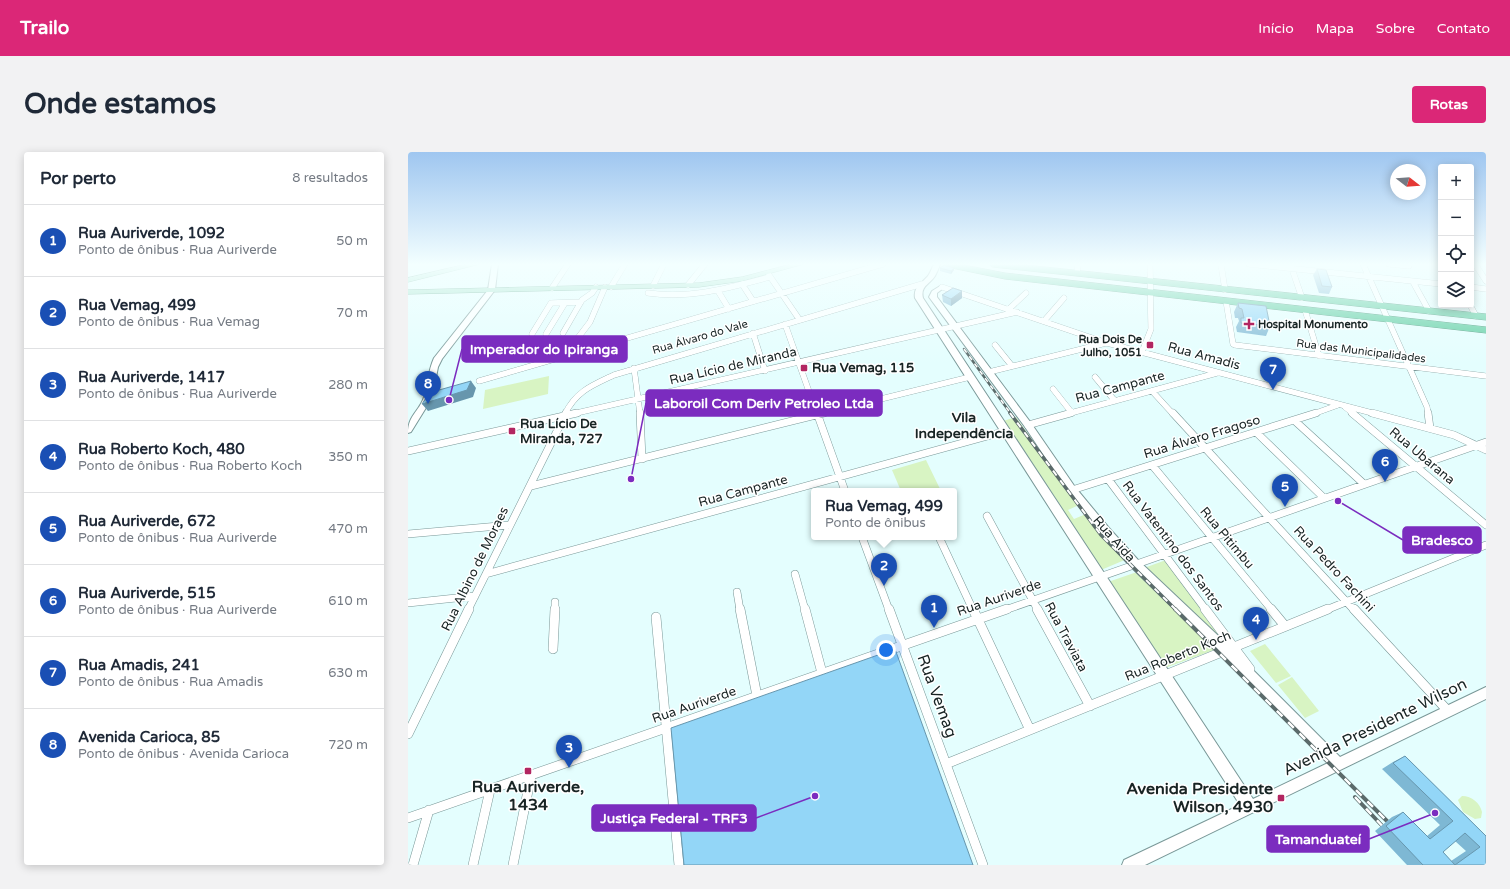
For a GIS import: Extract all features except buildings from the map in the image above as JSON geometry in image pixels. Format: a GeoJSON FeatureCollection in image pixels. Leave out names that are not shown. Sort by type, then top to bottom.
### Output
{"type":"FeatureCollection","features":[{"type":"Feature","properties":{"kind":"highway"},"geometry":{"type":"LineString","coordinates":[[1206,297],[1226,301],[1486,330]]}},
{"type":"Feature","properties":{"kind":"highway"},"geometry":{"type":"LineString","coordinates":[[1295,297],[1481,317]]}},
{"type":"Feature","properties":{"kind":"street"},"geometry":{"type":"LineString","coordinates":[[408,430],[428,398],[434,367],[438,358],[485,297]]}},
{"type":"Feature","properties":{"kind":"street"},"geometry":{"type":"LineString","coordinates":[[563,333],[581,302],[587,297]]}},
{"type":"Feature","properties":{"kind":"street"},"geometry":{"type":"LineString","coordinates":[[570,355],[571,345],[588,326],[599,297]]}},
{"type":"Feature","properties":{"kind":"street"},"geometry":{"type":"LineString","coordinates":[[722,297],[729,309]]}},
{"type":"Feature","properties":{"kind":"street"},"geometry":{"type":"LineString","coordinates":[[751,297],[753,301]]}},
{"type":"Feature","properties":{"kind":"street"},"geometry":{"type":"LineString","coordinates":[[478,381],[766,297]]}},
{"type":"Feature","properties":{"kind":"street"},"geometry":{"type":"LineString","coordinates":[[784,297],[799,319]]}},
{"type":"Feature","properties":{"kind":"street","name":"Rua Álvaro do Vale"},"geometry":{"type":"LineString","coordinates":[[564,416],[572,402],[584,389],[614,375],[874,297]]}},
{"type":"Feature","properties":{"kind":"street"},"geometry":{"type":"LineString","coordinates":[[920,297],[970,377],[1166,676],[1250,808]]}},
{"type":"Feature","properties":{"kind":"street","name":"Rua Aida"},"geometry":{"type":"LineString","coordinates":[[934,297],[1028,425],[1072,490],[1105,531],[1135,564],[1229,649],[1271,697],[1338,764]]}},
{"type":"Feature","properties":{"kind":"street","name":"Rua Amadis"},"geometry":{"type":"LineString","coordinates":[[973,297],[1107,343],[1341,405]]}},
{"type":"Feature","properties":{"kind":"street"},"geometry":{"type":"LineString","coordinates":[[1009,309],[1021,297]]}},
{"type":"Feature","properties":{"kind":"street"},"geometry":{"type":"LineString","coordinates":[[1142,352],[1151,331],[1150,297]]}},
{"type":"Feature","properties":{"kind":"street"},"geometry":{"type":"LineString","coordinates":[[1377,297],[1429,412],[1430,428]]}},
{"type":"Feature","properties":{"kind":"street"},"geometry":{"type":"LineString","coordinates":[[1421,297],[1429,311]]}},
{"type":"Feature","properties":{"kind":"street"},"geometry":{"type":"LineString","coordinates":[[1044,322],[1064,298]]}},
{"type":"Feature","properties":{"kind":"street","name":"Rua das Municipalidades"},"geometry":{"type":"LineString","coordinates":[[1226,301],[1234,345],[1486,376]]}},
{"type":"Feature","properties":{"kind":"street"},"geometry":{"type":"LineString","coordinates":[[532,334],[551,303],[581,302]]}},
{"type":"Feature","properties":{"kind":"street"},"geometry":{"type":"LineString","coordinates":[[546,334],[565,303]]}},
{"type":"Feature","properties":{"kind":"street"},"geometry":{"type":"LineString","coordinates":[[1473,308],[1481,317]]}},
{"type":"Feature","properties":{"kind":"street"},"geometry":{"type":"LineString","coordinates":[[1305,310],[1319,356]]}},
{"type":"Feature","properties":{"kind":"street","name":"Rua Lício de Miranda"},"geometry":{"type":"LineString","coordinates":[[408,451],[941,331],[1017,312]]}},
{"type":"Feature","properties":{"kind":"street"},"geometry":{"type":"LineString","coordinates":[[785,324],[800,363],[816,415],[844,488]]}},
{"type":"Feature","properties":{"kind":"street"},"geometry":{"type":"LineString","coordinates":[[753,333],[765,371]]}},
{"type":"Feature","properties":{"kind":"street"},"geometry":{"type":"LineString","coordinates":[[990,372],[1107,343]]}},
{"type":"Feature","properties":{"kind":"street"},"geometry":{"type":"LineString","coordinates":[[996,345],[1012,366]]}},
{"type":"Feature","properties":{"kind":"street"},"geometry":{"type":"LineString","coordinates":[[634,368],[639,399],[642,459]]}},
{"type":"Feature","properties":{"kind":"street","name":"Rua Campante"},"geometry":{"type":"LineString","coordinates":[[1028,425],[1218,373]]}},
{"type":"Feature","properties":{"kind":"street"},"geometry":{"type":"LineString","coordinates":[[531,486],[970,377]]}},
{"type":"Feature","properties":{"kind":"street"},"geometry":{"type":"LineString","coordinates":[[1095,377],[1115,401]]}},
{"type":"Feature","properties":{"kind":"street"},"geometry":{"type":"LineString","coordinates":[[1053,389],[1072,413]]}},
{"type":"Feature","properties":{"kind":"street","name":"Rua Pedro Fachini"},"geometry":{"type":"LineString","coordinates":[[1152,391],[1448,711]]}},
{"type":"Feature","properties":{"kind":"street","name":"Rua Ubarana"},"geometry":{"type":"LineString","coordinates":[[1341,405],[1355,411],[1415,466],[1486,525]]}},
{"type":"Feature","properties":{"kind":"street","name":"Rua Álvaro Fragoso"},"geometry":{"type":"LineString","coordinates":[[1072,490],[1296,421],[1341,405]]}},
{"type":"Feature","properties":{"kind":"street"},"geometry":{"type":"LineString","coordinates":[[1355,411],[1430,428],[1461,437],[1486,450]]}},
{"type":"Feature","properties":{"kind":"street","name":"Rua Albino de Moraes"},"geometry":{"type":"LineString","coordinates":[[408,734],[510,525],[531,486],[564,416]]}},
{"type":"Feature","properties":{"kind":"street"},"geometry":{"type":"LineString","coordinates":[[1296,421],[1364,484]]}},
{"type":"Feature","properties":{"kind":"street","name":"Rua Campante"},"geometry":{"type":"LineString","coordinates":[[486,574],[1006,431]]}},
{"type":"Feature","properties":{"kind":"street"},"geometry":{"type":"LineString","coordinates":[[1257,433],[1324,498]]}},
{"type":"Feature","properties":{"kind":"street","name":"Rua Auriverde"},"geometry":{"type":"LineString","coordinates":[[408,818],[1164,553],[1486,442]]}},
{"type":"Feature","properties":{"kind":"street","name":"Rua Pitimbu"},"geometry":{"type":"LineString","coordinates":[[1152,465],[1285,626]]}},
{"type":"Feature","properties":{"kind":"street","name":"Rua Vatentino dos Santos"},"geometry":{"type":"LineString","coordinates":[[1108,479],[1164,553],[1229,649]]}},
{"type":"Feature","properties":{"kind":"street","name":"Rua Traviata"},"geometry":{"type":"LineString","coordinates":[[986,516],[1090,706]]}},
{"type":"Feature","properties":{"kind":"street"},"geometry":{"type":"LineString","coordinates":[[408,534],[510,525]]}},
{"type":"Feature","properties":{"kind":"street","name":"Rua Vemag"},"geometry":{"type":"LineString","coordinates":[[863,540],[983,865]]}},
{"type":"Feature","properties":{"kind":"street"},"geometry":{"type":"LineString","coordinates":[[940,540],[1030,730]]}},
{"type":"Feature","properties":{"kind":"street","name":"Rua Roberto Koch"},"geometry":{"type":"LineString","coordinates":[[946,764],[1166,676],[1346,600],[1486,545]]}},
{"type":"Feature","properties":{"kind":"street"},"geometry":{"type":"LineString","coordinates":[[795,574],[822,673]]}},
{"type":"Feature","properties":{"kind":"street"},"geometry":{"type":"LineString","coordinates":[[737,592],[757,696]]}},
{"type":"Feature","properties":{"kind":"street"},"geometry":{"type":"LineString","coordinates":[[408,602],[475,596]]}},
{"type":"Feature","properties":{"kind":"street"},"geometry":{"type":"LineString","coordinates":[[553,649],[555,602]]}},
{"type":"Feature","properties":{"kind":"street"},"geometry":{"type":"LineString","coordinates":[[656,617],[679,865]]}},
{"type":"Feature","properties":{"kind":"street","name":"Avenida Presidente Wilson"},"geometry":{"type":"LineString","coordinates":[[1129,865],[1486,693]]}},
{"type":"Feature","properties":{"kind":"street"},"geometry":{"type":"LineString","coordinates":[[513,865],[531,776]]}},
{"type":"Feature","properties":{"kind":"street"},"geometry":{"type":"LineString","coordinates":[[473,865],[490,790]]}},
{"type":"Feature","properties":{"kind":"street"},"geometry":{"type":"LineString","coordinates":[[413,865],[429,810]]}},
{"type":"Feature","properties":{"kind":"green space"},"geometry":{"type":"Polygon","coordinates":[[[549,376],[548,394],[483,409],[485,390],[549,376]]]}},
{"type":"Feature","properties":{"kind":"green space"},"geometry":{"type":"Polygon","coordinates":[[[1016,417],[1079,505],[1068,510],[1074,519],[1086,514],[1127,559],[1101,570],[1059,507],[1059,503],[1003,421],[1016,417]]]}},
{"type":"Feature","properties":{"kind":"green space"},"geometry":{"type":"Polygon","coordinates":[[[926,460],[940,488],[900,488],[892,470],[926,460]]]}},
{"type":"Feature","properties":{"kind":"green space"},"geometry":{"type":"Polygon","coordinates":[[[1166,560],[1220,636],[1215,637],[1144,568],[1166,560]]]}},
{"type":"Feature","properties":{"kind":"green space"},"geometry":{"type":"Polygon","coordinates":[[[1137,572],[1214,650],[1165,668],[1108,582],[1137,572]]]}},
{"type":"Feature","properties":{"kind":"green space"},"geometry":{"type":"Polygon","coordinates":[[[1265,644],[1291,676],[1276,683],[1250,651],[1265,644]]]}},
{"type":"Feature","properties":{"kind":"green space"},"geometry":{"type":"Polygon","coordinates":[[[1292,677],[1319,711],[1305,718],[1278,685],[1292,677]]]}},
{"type":"Feature","properties":{"kind":"green space"},"geometry":{"type":"Polygon","coordinates":[[[1462,796],[1469,797],[1477,803],[1482,812],[1481,818],[1475,819],[1463,812],[1458,800],[1462,796]]]}},
{"type":"Feature","properties":{"kind":"railway"},"geometry":{"type":"LineString","coordinates":[[964,349],[1011,414]]}},
{"type":"Feature","properties":{"kind":"railway"},"geometry":{"type":"LineString","coordinates":[[1010,413],[1101,535],[1395,829]]}},
{"type":"Feature","properties":{"kind":"railway"},"geometry":{"type":"LineString","coordinates":[[1355,797],[1389,833]]}},
{"type":"Feature","properties":{"kind":"place","name":"Hospital Monumento"},"geometry":{"type":"Point","coordinates":[1249,324]}},
{"type":"Feature","properties":{"kind":"place","name":"Rua Dois De Julho, 1051"},"geometry":{"type":"Point","coordinates":[1150,345]}},
{"type":"Feature","properties":{"kind":"place","name":"Rua Vemag, 115"},"geometry":{"type":"Point","coordinates":[804,368]}},
{"type":"Feature","properties":{"kind":"place","name":"Rua Amadis, 241"},"geometry":{"type":"Point","coordinates":[1273,390]}},
{"type":"Feature","properties":{"kind":"place","name":"Imperador do Ipiranga"},"geometry":{"type":"Point","coordinates":[449,400]}},
{"type":"Feature","properties":{"kind":"place","name":"Avenida Carioca, 85"},"geometry":{"type":"Point","coordinates":[428,404]}},
{"type":"Feature","properties":{"kind":"place","name":"Rua Lício De Miranda, 727"},"geometry":{"type":"Point","coordinates":[512,431]}},
{"type":"Feature","properties":{"kind":"place","name":"Laboroil Com Deriv Petroleo Ltda"},"geometry":{"type":"Point","coordinates":[631,479]}},
{"type":"Feature","properties":{"kind":"place","name":"Rua Auriverde, 515"},"geometry":{"type":"Point","coordinates":[1385,482]}},
{"type":"Feature","properties":{"kind":"place","name":"Bradesco"},"geometry":{"type":"Point","coordinates":[1338,501]}},
{"type":"Feature","properties":{"kind":"place","name":"Rua Auriverde, 672"},"geometry":{"type":"Point","coordinates":[1285,507]}},
{"type":"Feature","properties":{"kind":"place","name":"Rua Vemag, 499"},"geometry":{"type":"Point","coordinates":[884,586]}},
{"type":"Feature","properties":{"kind":"place","name":"Rua Auriverde, 1092"},"geometry":{"type":"Point","coordinates":[934,628]}},
{"type":"Feature","properties":{"kind":"place","name":"Rua Roberto Koch, 480"},"geometry":{"type":"Point","coordinates":[1256,640]}},
{"type":"Feature","properties":{"kind":"place","name":"Rua Auriverde, 1417"},"geometry":{"type":"Point","coordinates":[569,768]}},
{"type":"Feature","properties":{"kind":"place","name":"Rua Auriverde, 1434"},"geometry":{"type":"Point","coordinates":[528,771]}},
{"type":"Feature","properties":{"kind":"place","name":"Justiça Federal - TRF3"},"geometry":{"type":"Point","coordinates":[815,796]}},
{"type":"Feature","properties":{"kind":"place","name":"Avenida Presidente Wilson, 4930"},"geometry":{"type":"Point","coordinates":[1281,798]}},
{"type":"Feature","properties":{"kind":"place","name":"Tamanduateí"},"geometry":{"type":"Point","coordinates":[1435,813]}},
{"type":"Feature","properties":{"kind":"district","name":"Vila Independência"},"geometry":{"type":"Point","coordinates":[964,426]}}]}
